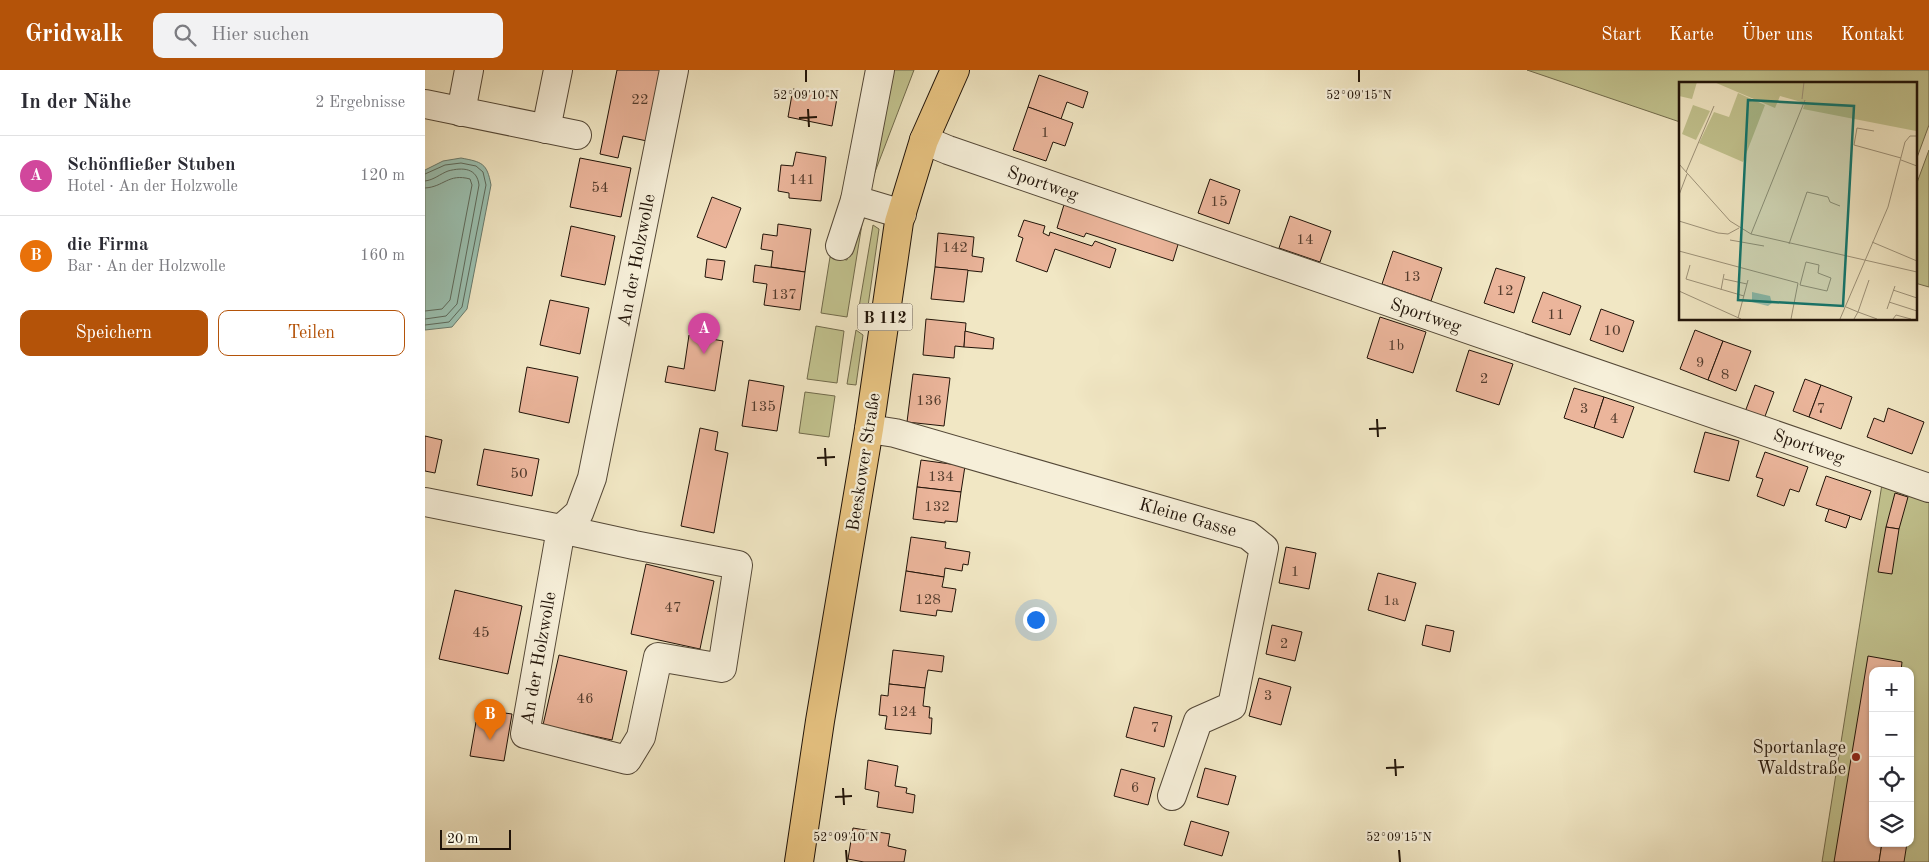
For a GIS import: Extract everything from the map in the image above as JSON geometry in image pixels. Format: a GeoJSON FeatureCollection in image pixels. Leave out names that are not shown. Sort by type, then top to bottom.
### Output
{"type":"FeatureCollection","features":[{"type":"Feature","properties":{"kind":"main road","name":"Beeskower Straße"},"geometry":{"type":"LineString","coordinates":[[799,862],[902,214],[924,140],[955,70]]}},
{"type":"Feature","properties":{"kind":"street"},"geometry":{"type":"LineString","coordinates":[[461,112],[469,70]]}},
{"type":"Feature","properties":{"kind":"street"},"geometry":{"type":"LineString","coordinates":[[546,129],[558,70]]}},
{"type":"Feature","properties":{"kind":"street","name":"An der Holzwolle"},"geometry":{"type":"LineString","coordinates":[[425,502],[561,529],[633,545],[738,565],[722,668],[658,658],[641,737],[627,760],[525,734],[561,529],[579,513],[592,478],[675,70]]}},
{"type":"Feature","properties":{"kind":"street"},"geometry":{"type":"LineString","coordinates":[[840,246],[855,200],[880,70]]}},
{"type":"Feature","properties":{"kind":"street"},"geometry":{"type":"LineString","coordinates":[[425,104],[577,135]]}},
{"type":"Feature","properties":{"kind":"street","name":"Sportweg"},"geometry":{"type":"LineString","coordinates":[[924,140],[948,150],[1929,488]]}},
{"type":"Feature","properties":{"kind":"street"},"geometry":{"type":"LineString","coordinates":[[855,200],[902,214]]}},
{"type":"Feature","properties":{"kind":"street","name":"Kleine Gasse"},"geometry":{"type":"LineString","coordinates":[[869,429],[895,433],[1248,535],[1264,548],[1232,706],[1198,722],[1172,796]]}},
{"type":"Feature","properties":{"kind":"green space"},"geometry":{"type":"Polygon","coordinates":[[[889,70],[914,70],[870,185],[889,70]]]}},
{"type":"Feature","properties":{"kind":"green space"},"geometry":{"type":"Polygon","coordinates":[[[1527,70],[1929,70],[1929,125],[1917,158],[1917,82],[1679,82],[1679,122],[1527,70]]]}},
{"type":"Feature","properties":{"kind":"green space"},"geometry":{"type":"Polygon","coordinates":[[[1929,150],[1929,287],[1917,284],[1917,183],[1929,150]]]}},
{"type":"Feature","properties":{"kind":"green space"},"geometry":{"type":"Polygon","coordinates":[[[862,224],[847,317],[821,313],[830,257],[847,260],[852,225],[862,224]]]}},
{"type":"Feature","properties":{"kind":"green space"},"geometry":{"type":"Polygon","coordinates":[[[873,225],[879,229],[867,313],[858,313],[873,225]]]}},
{"type":"Feature","properties":{"kind":"green space"},"geometry":{"type":"Polygon","coordinates":[[[816,326],[844,331],[837,383],[807,379],[816,326]]]}},
{"type":"Feature","properties":{"kind":"green space"},"geometry":{"type":"Polygon","coordinates":[[[856,330],[863,335],[856,385],[847,384],[856,330]]]}},
{"type":"Feature","properties":{"kind":"green space"},"geometry":{"type":"Polygon","coordinates":[[[805,392],[835,396],[829,437],[799,433],[805,392]]]}},
{"type":"Feature","properties":{"kind":"green space","name":"Sportanlage Waldstraße"},"geometry":{"type":"Polygon","coordinates":[[[1882,484],[1929,498],[1929,862],[1822,862],[1882,484]]]}},
{"type":"Feature","properties":{"kind":"water"},"geometry":{"type":"Polygon","coordinates":[[[461,158],[479,162],[488,172],[491,185],[467,309],[452,327],[425,330],[425,170],[443,161],[461,158]]]}},
{"type":"Feature","properties":{"kind":"building"},"geometry":{"type":"Polygon","coordinates":[[[617,70],[661,70],[647,141],[623,136],[618,158],[600,154],[617,70]]]}},
{"type":"Feature","properties":{"kind":"building"},"geometry":{"type":"Polygon","coordinates":[[[1039,75],[1088,92],[1083,108],[1067,102],[1061,119],[1028,107],[1039,75]]]}},
{"type":"Feature","properties":{"kind":"building"},"geometry":{"type":"Polygon","coordinates":[[[793,89],[837,98],[832,126],[788,117],[793,89]]]}},
{"type":"Feature","properties":{"kind":"building"},"geometry":{"type":"Polygon","coordinates":[[[1028,107],[1073,123],[1065,146],[1053,142],[1046,161],[1013,150],[1028,107]]]}},
{"type":"Feature","properties":{"kind":"building"},"geometry":{"type":"Polygon","coordinates":[[[796,152],[826,157],[821,201],[789,198],[789,193],[778,191],[781,165],[793,166],[796,152]]]}},
{"type":"Feature","properties":{"kind":"building"},"geometry":{"type":"Polygon","coordinates":[[[580,158],[631,168],[621,217],[570,207],[580,158]]]}},
{"type":"Feature","properties":{"kind":"building"},"geometry":{"type":"Polygon","coordinates":[[[1210,179],[1240,190],[1229,224],[1198,213],[1210,179]]]}},
{"type":"Feature","properties":{"kind":"building"},"geometry":{"type":"Polygon","coordinates":[[[712,197],[741,208],[726,248],[697,237],[712,197]]]}},
{"type":"Feature","properties":{"kind":"building"},"geometry":{"type":"Polygon","coordinates":[[[1066,198],[1180,238],[1173,261],[1086,233],[1084,237],[1057,228],[1066,198]]]}},
{"type":"Feature","properties":{"kind":"building"},"geometry":{"type":"Polygon","coordinates":[[[1290,216],[1331,231],[1320,262],[1279,248],[1290,216]]]}},
{"type":"Feature","properties":{"kind":"building"},"geometry":{"type":"Polygon","coordinates":[[[1024,220],[1045,226],[1043,233],[1049,236],[1050,232],[1092,246],[1095,241],[1116,249],[1110,268],[1055,249],[1047,272],[1016,261],[1023,238],[1018,236],[1024,220]]]}},
{"type":"Feature","properties":{"kind":"building"},"geometry":{"type":"Polygon","coordinates":[[[778,224],[811,229],[805,272],[771,267],[773,251],[761,249],[763,234],[777,236],[778,224]]]}},
{"type":"Feature","properties":{"kind":"building"},"geometry":{"type":"Polygon","coordinates":[[[571,226],[615,236],[605,285],[561,276],[571,226]]]}},
{"type":"Feature","properties":{"kind":"building"},"geometry":{"type":"Polygon","coordinates":[[[938,233],[974,237],[972,256],[984,258],[982,272],[935,267],[938,233]]]}},
{"type":"Feature","properties":{"kind":"building"},"geometry":{"type":"Polygon","coordinates":[[[1393,251],[1442,268],[1431,301],[1382,284],[1393,251]]]}},
{"type":"Feature","properties":{"kind":"building"},"geometry":{"type":"Polygon","coordinates":[[[707,259],[725,261],[722,280],[705,277],[707,259]]]}},
{"type":"Feature","properties":{"kind":"building"},"geometry":{"type":"Polygon","coordinates":[[[755,265],[805,272],[800,310],[764,305],[767,284],[753,282],[755,265]]]}},
{"type":"Feature","properties":{"kind":"building"},"geometry":{"type":"Polygon","coordinates":[[[935,267],[968,270],[964,302],[931,299],[935,267]]]}},
{"type":"Feature","properties":{"kind":"building"},"geometry":{"type":"Polygon","coordinates":[[[1496,268],[1525,277],[1514,313],[1484,303],[1496,268]]]}},
{"type":"Feature","properties":{"kind":"building"},"geometry":{"type":"Polygon","coordinates":[[[1543,292],[1581,306],[1570,335],[1532,322],[1543,292]]]}},
{"type":"Feature","properties":{"kind":"building"},"geometry":{"type":"Polygon","coordinates":[[[550,300],[589,308],[580,354],[540,345],[550,300]]]}},
{"type":"Feature","properties":{"kind":"building"},"geometry":{"type":"Polygon","coordinates":[[[1601,309],[1634,321],[1623,352],[1590,340],[1601,309]]]}},
{"type":"Feature","properties":{"kind":"building"},"geometry":{"type":"Polygon","coordinates":[[[1380,317],[1426,332],[1413,373],[1367,358],[1380,317]]]}},
{"type":"Feature","properties":{"kind":"building"},"geometry":{"type":"Polygon","coordinates":[[[926,319],[966,323],[964,347],[955,346],[954,358],[923,355],[926,319]]]}},
{"type":"Feature","properties":{"kind":"building"},"geometry":{"type":"Polygon","coordinates":[[[1695,330],[1723,341],[1708,380],[1680,369],[1695,330]]]}},
{"type":"Feature","properties":{"kind":"building"},"geometry":{"type":"Polygon","coordinates":[[[965,331],[994,338],[993,349],[964,347],[965,331]]]}},
{"type":"Feature","properties":{"kind":"building"},"geometry":{"type":"Polygon","coordinates":[[[689,335],[723,341],[715,391],[665,382],[668,366],[684,369],[689,335]]]}},
{"type":"Feature","properties":{"kind":"building"},"geometry":{"type":"Polygon","coordinates":[[[1723,341],[1751,351],[1736,391],[1708,380],[1723,341]]]}},
{"type":"Feature","properties":{"kind":"building"},"geometry":{"type":"Polygon","coordinates":[[[1469,350],[1513,364],[1499,405],[1456,391],[1469,350]]]}},
{"type":"Feature","properties":{"kind":"building"},"geometry":{"type":"Polygon","coordinates":[[[527,367],[578,377],[569,423],[519,412],[527,367]]]}},
{"type":"Feature","properties":{"kind":"building"},"geometry":{"type":"Polygon","coordinates":[[[913,374],[950,378],[944,426],[907,422],[913,374]]]}},
{"type":"Feature","properties":{"kind":"building"},"geometry":{"type":"Polygon","coordinates":[[[1805,379],[1821,385],[1809,417],[1793,411],[1805,379]]]}},
{"type":"Feature","properties":{"kind":"building"},"geometry":{"type":"Polygon","coordinates":[[[749,380],[784,386],[777,431],[742,426],[749,380]]]}},
{"type":"Feature","properties":{"kind":"building"},"geometry":{"type":"Polygon","coordinates":[[[1755,385],[1774,392],[1764,419],[1745,412],[1755,385]]]}},
{"type":"Feature","properties":{"kind":"building"},"geometry":{"type":"Polygon","coordinates":[[[1821,385],[1852,397],[1841,429],[1809,417],[1821,385]]]}},
{"type":"Feature","properties":{"kind":"building"},"geometry":{"type":"Polygon","coordinates":[[[1574,388],[1604,397],[1594,428],[1564,418],[1574,388]]]}},
{"type":"Feature","properties":{"kind":"building"},"geometry":{"type":"Polygon","coordinates":[[[1604,397],[1634,407],[1623,438],[1594,428],[1604,397]]]}},
{"type":"Feature","properties":{"kind":"building"},"geometry":{"type":"Polygon","coordinates":[[[1888,408],[1924,422],[1912,454],[1867,437],[1874,418],[1884,422],[1888,408]]]}},
{"type":"Feature","properties":{"kind":"building"},"geometry":{"type":"Polygon","coordinates":[[[700,428],[718,432],[715,450],[728,453],[714,533],[681,526],[700,428]]]}},
{"type":"Feature","properties":{"kind":"building"},"geometry":{"type":"Polygon","coordinates":[[[1705,432],[1739,441],[1729,481],[1694,472],[1705,432]]]}},
{"type":"Feature","properties":{"kind":"building"},"geometry":{"type":"Polygon","coordinates":[[[425,436],[442,440],[435,473],[425,471],[425,436]]]}},
{"type":"Feature","properties":{"kind":"building"},"geometry":{"type":"Polygon","coordinates":[[[484,449],[539,459],[532,496],[477,485],[484,449]]]}},
{"type":"Feature","properties":{"kind":"building"},"geometry":{"type":"Polygon","coordinates":[[[1765,452],[1808,467],[1799,492],[1790,489],[1784,506],[1757,496],[1763,479],[1756,477],[1765,452]]]}},
{"type":"Feature","properties":{"kind":"building"},"geometry":{"type":"Polygon","coordinates":[[[921,460],[965,466],[961,492],[917,487],[921,460]]]}},
{"type":"Feature","properties":{"kind":"building"},"geometry":{"type":"Polygon","coordinates":[[[1826,476],[1871,491],[1861,520],[1816,505],[1826,476]]]}},
{"type":"Feature","properties":{"kind":"building"},"geometry":{"type":"Polygon","coordinates":[[[917,487],[961,492],[957,522],[945,521],[945,523],[913,519],[917,487]]]}},
{"type":"Feature","properties":{"kind":"building"},"geometry":{"type":"Polygon","coordinates":[[[1895,493],[1908,497],[1899,529],[1886,527],[1895,493]]]}},
{"type":"Feature","properties":{"kind":"building"},"geometry":{"type":"Polygon","coordinates":[[[1829,509],[1850,516],[1846,528],[1825,521],[1829,509]]]}},
{"type":"Feature","properties":{"kind":"building"},"geometry":{"type":"Polygon","coordinates":[[[1886,527],[1899,529],[1892,574],[1878,572],[1886,527]]]}},
{"type":"Feature","properties":{"kind":"building"},"geometry":{"type":"Polygon","coordinates":[[[911,537],[946,542],[945,548],[970,552],[968,565],[963,564],[962,571],[945,568],[944,577],[906,571],[911,537]]]}},
{"type":"Feature","properties":{"kind":"building"},"geometry":{"type":"Polygon","coordinates":[[[1286,547],[1316,553],[1309,589],[1279,583],[1286,547]]]}},
{"type":"Feature","properties":{"kind":"building"},"geometry":{"type":"Polygon","coordinates":[[[646,564],[714,581],[700,649],[631,634],[646,564]]]}},
{"type":"Feature","properties":{"kind":"building"},"geometry":{"type":"Polygon","coordinates":[[[906,571],[944,577],[942,587],[956,589],[952,612],[937,610],[936,616],[900,611],[906,571]]]}},
{"type":"Feature","properties":{"kind":"building"},"geometry":{"type":"Polygon","coordinates":[[[1378,573],[1416,583],[1405,621],[1368,610],[1378,573]]]}},
{"type":"Feature","properties":{"kind":"building"},"geometry":{"type":"Polygon","coordinates":[[[455,590],[522,606],[508,674],[439,659],[455,590]]]}},
{"type":"Feature","properties":{"kind":"building"},"geometry":{"type":"Polygon","coordinates":[[[1272,625],[1302,632],[1295,661],[1266,654],[1272,625]]]}},
{"type":"Feature","properties":{"kind":"building"},"geometry":{"type":"Polygon","coordinates":[[[1426,625],[1454,631],[1450,652],[1422,645],[1426,625]]]}},
{"type":"Feature","properties":{"kind":"building"},"geometry":{"type":"Polygon","coordinates":[[[893,650],[944,656],[942,672],[928,670],[925,688],[889,684],[893,650]]]}},
{"type":"Feature","properties":{"kind":"building"},"geometry":{"type":"Polygon","coordinates":[[[559,655],[627,671],[612,740],[543,725],[559,655]]]}},
{"type":"Feature","properties":{"kind":"building"},"geometry":{"type":"Polygon","coordinates":[[[1868,656],[1902,662],[1901,667],[1869,667],[1869,847],[1881,847],[1879,862],[1834,862],[1868,656]]]}},
{"type":"Feature","properties":{"kind":"building"},"geometry":{"type":"Polygon","coordinates":[[[1259,678],[1291,687],[1281,725],[1249,716],[1259,678]]]}},
{"type":"Feature","properties":{"kind":"building"},"geometry":{"type":"Polygon","coordinates":[[[889,684],[925,688],[923,706],[930,707],[929,718],[932,718],[931,734],[885,729],[887,716],[879,715],[881,695],[888,696],[889,684]]]}},
{"type":"Feature","properties":{"kind":"building"},"geometry":{"type":"Polygon","coordinates":[[[1134,707],[1172,716],[1164,747],[1126,737],[1134,707]]]}},
{"type":"Feature","properties":{"kind":"building"},"geometry":{"type":"Polygon","coordinates":[[[490,711],[512,714],[504,761],[470,756],[476,722],[488,724],[490,711]]]}},
{"type":"Feature","properties":{"kind":"building"},"geometry":{"type":"Polygon","coordinates":[[[868,760],[898,766],[895,786],[907,788],[906,793],[915,795],[913,813],[877,807],[879,792],[865,789],[868,760]]]}},
{"type":"Feature","properties":{"kind":"building"},"geometry":{"type":"Polygon","coordinates":[[[1205,768],[1236,776],[1228,805],[1197,797],[1205,768]]]}},
{"type":"Feature","properties":{"kind":"building"},"geometry":{"type":"Polygon","coordinates":[[[1121,769],[1155,778],[1148,805],[1114,796],[1121,769]]]}},
{"type":"Feature","properties":{"kind":"building"},"geometry":{"type":"Polygon","coordinates":[[[1191,821],[1229,832],[1222,856],[1184,845],[1191,821]]]}},
{"type":"Feature","properties":{"kind":"building"},"geometry":{"type":"Polygon","coordinates":[[[853,828],[890,834],[888,846],[906,850],[904,862],[864,862],[848,859],[853,828]]]}},
{"type":"Feature","properties":{"kind":"building"},"geometry":{"type":"Polygon","coordinates":[[[1881,847],[1906,847],[1904,862],[1879,862],[1881,847]]]}},
{"type":"Feature","properties":{"kind":"place","name":"Schönfließer Stuben"},"geometry":{"type":"Point","coordinates":[704,354]}},
{"type":"Feature","properties":{"kind":"place","name":"die Firma"},"geometry":{"type":"Point","coordinates":[490,740]}},
{"type":"Feature","properties":{"kind":"place","name":"Sportanlage Waldstraße"},"geometry":{"type":"Point","coordinates":[1856,757]}}]}
